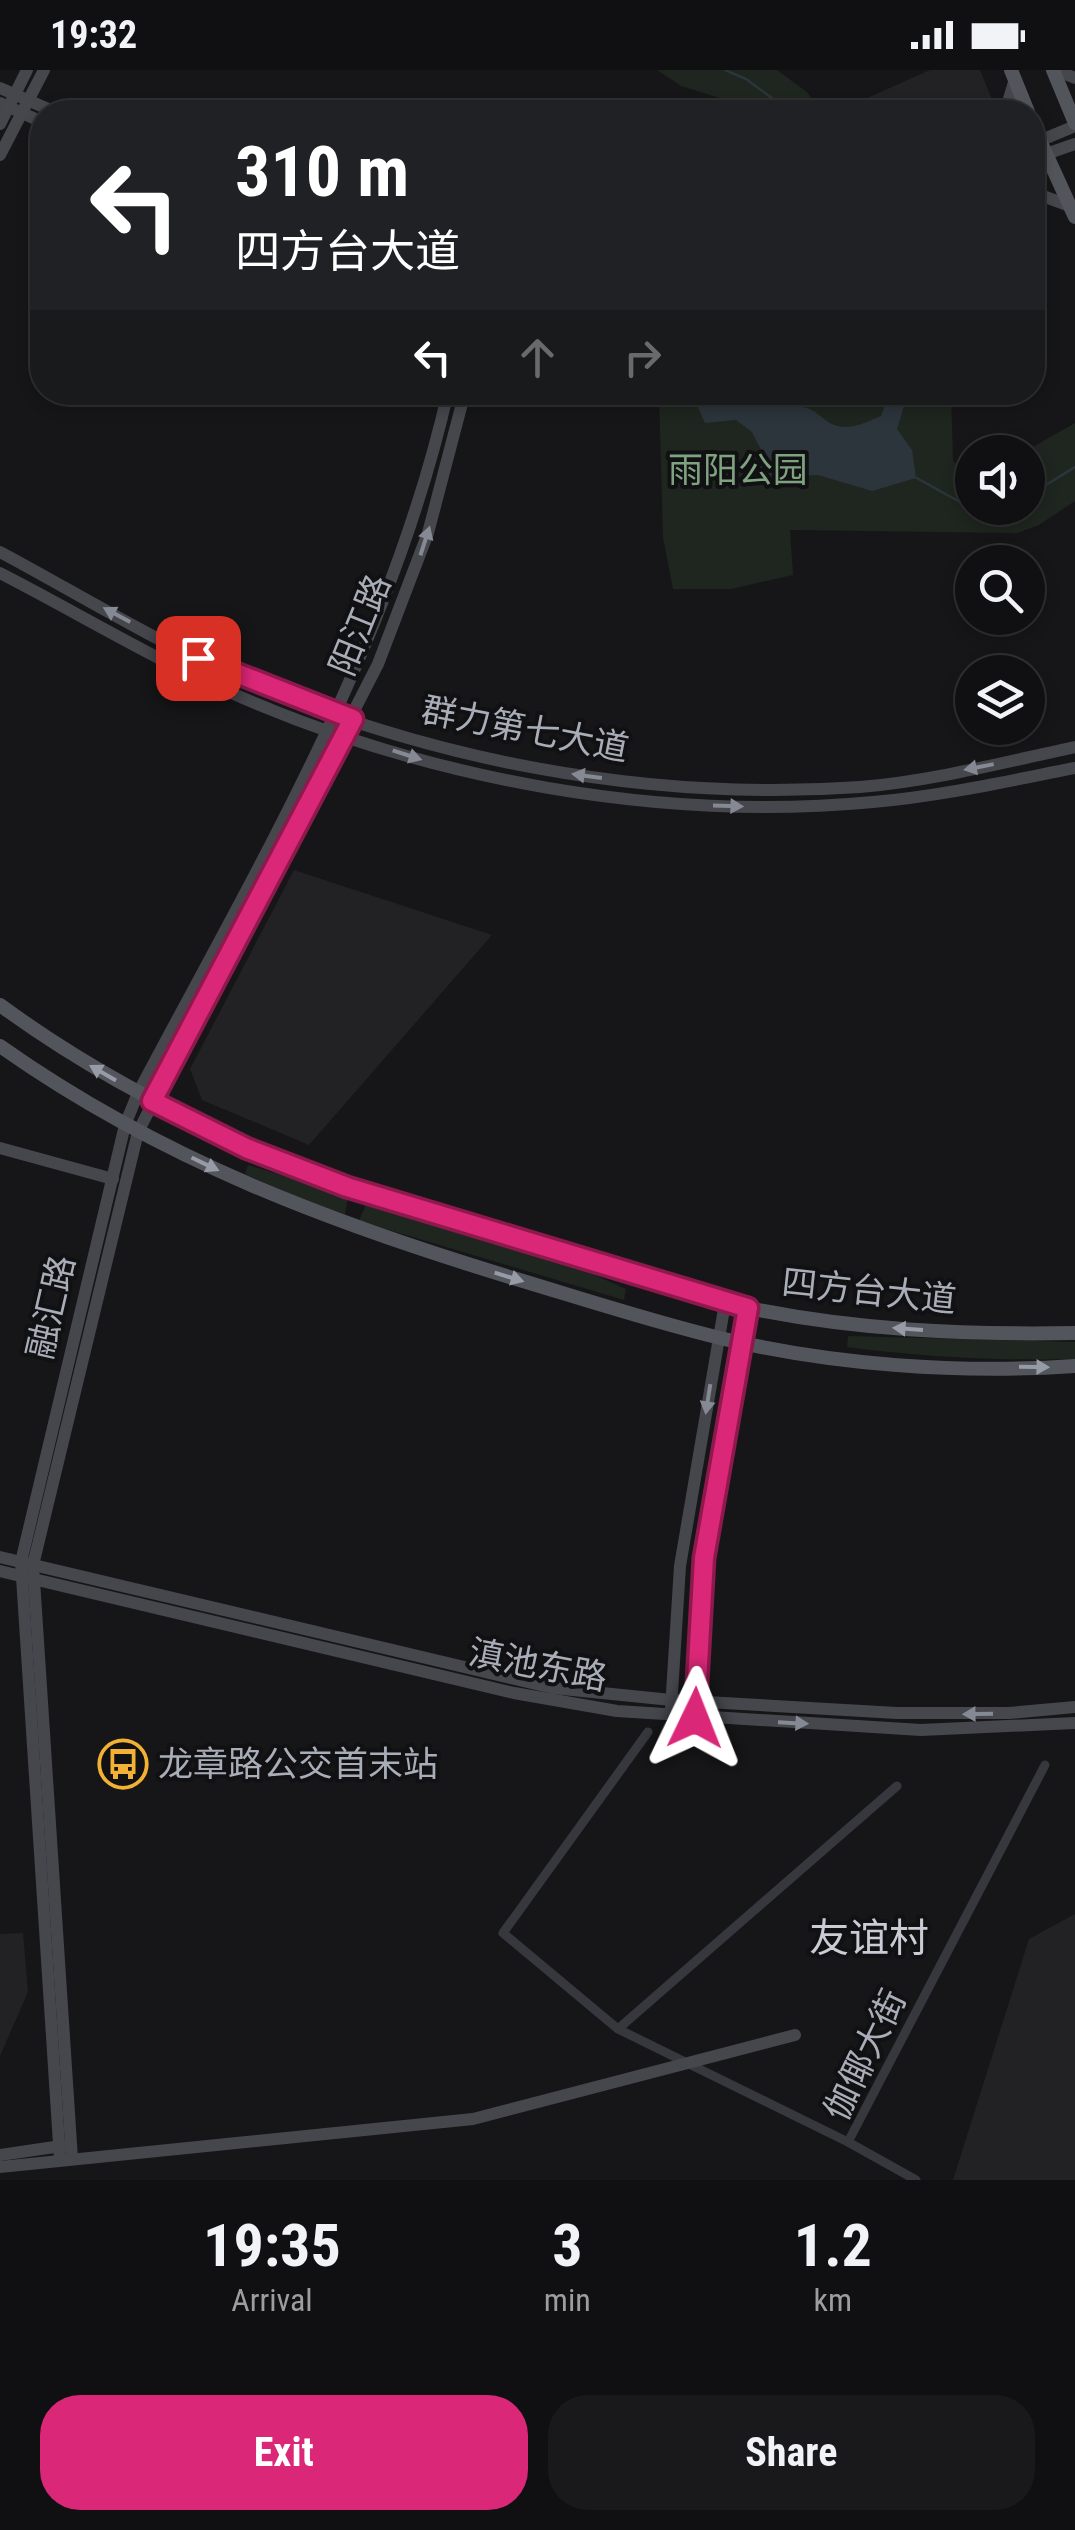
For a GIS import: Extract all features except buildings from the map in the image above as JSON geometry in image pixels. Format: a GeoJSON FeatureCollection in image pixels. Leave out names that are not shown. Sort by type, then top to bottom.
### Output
{"type":"FeatureCollection","features":[{"type":"Feature","properties":{"kind":"main road"},"geometry":{"type":"LineString","coordinates":[[1054,70],[1075,124]]}},
{"type":"Feature","properties":{"kind":"main road"},"geometry":{"type":"LineString","coordinates":[[1013,74],[1023,100]]}},
{"type":"Feature","properties":{"kind":"main road"},"geometry":{"type":"LineString","coordinates":[[1045,163],[1072,212]]}},
{"type":"Feature","properties":{"kind":"main road","name":"四方台大道"},"geometry":{"type":"LineString","coordinates":[[0,1005],[138,1093],[246,1148],[347,1187],[724,1302],[902,1329],[1075,1332]]}},
{"type":"Feature","properties":{"kind":"main road","name":"四方台大道"},"geometry":{"type":"LineString","coordinates":[[0,1046],[132,1128],[336,1222],[718,1338],[884,1362],[1075,1366]]}},
{"type":"Feature","properties":{"kind":"street"},"geometry":{"type":"LineString","coordinates":[[0,154],[27,70]]}},
{"type":"Feature","properties":{"kind":"street"},"geometry":{"type":"LineString","coordinates":[[0,124],[44,70]]}},
{"type":"Feature","properties":{"kind":"street"},"geometry":{"type":"LineString","coordinates":[[1054,70],[1075,78]]}},
{"type":"Feature","properties":{"kind":"street"},"geometry":{"type":"LineString","coordinates":[[1008,100],[1013,74]]}},
{"type":"Feature","properties":{"kind":"street"},"geometry":{"type":"LineString","coordinates":[[0,88],[15,104]]}},
{"type":"Feature","properties":{"kind":"street"},"geometry":{"type":"LineString","coordinates":[[1045,145],[1075,124]]}},
{"type":"Feature","properties":{"kind":"street"},"geometry":{"type":"LineString","coordinates":[[1045,149],[1075,144]]}},
{"type":"Feature","properties":{"kind":"street"},"geometry":{"type":"LineString","coordinates":[[1045,198],[1072,212]]}},
{"type":"Feature","properties":{"kind":"street","name":"阳江路"},"geometry":{"type":"LineString","coordinates":[[132,1128],[138,1093],[330,730],[408,543],[445,405]]}},
{"type":"Feature","properties":{"kind":"street","name":"阳江路"},"geometry":{"type":"LineString","coordinates":[[132,1128],[152,1101],[346,735],[387,644],[428,533],[461,405]]}},
{"type":"Feature","properties":{"kind":"street","name":"群力第七大道"},"geometry":{"type":"LineString","coordinates":[[0,552],[228,673],[429,744],[542,770],[671,787],[741,790],[862,786],[1075,747]]}},
{"type":"Feature","properties":{"kind":"street","name":"群力第七大道"},"geometry":{"type":"LineString","coordinates":[[0,573],[236,695],[427,762],[538,785],[739,806],[873,802],[1075,768]]}},
{"type":"Feature","properties":{"kind":"street","name":"融汇路"},"geometry":{"type":"LineString","coordinates":[[66,2152],[28,1571],[113,1179],[132,1128]]}},
{"type":"Feature","properties":{"kind":"street","name":"融汇路"},"geometry":{"type":"LineString","coordinates":[[28,1571],[132,1128]]}},
{"type":"Feature","properties":{"kind":"street"},"geometry":{"type":"LineString","coordinates":[[0,1148],[113,1179]]}},
{"type":"Feature","properties":{"kind":"street"},"geometry":{"type":"LineString","coordinates":[[671,1716],[680,1566],[724,1302]]}},
{"type":"Feature","properties":{"kind":"street"},"geometry":{"type":"LineString","coordinates":[[695,1718],[704,1558],[748,1308]]}},
{"type":"Feature","properties":{"kind":"street","name":"滇池东路"},"geometry":{"type":"LineString","coordinates":[[0,1557],[28,1571],[514,1693],[671,1716],[921,1730],[1075,1722]]}},
{"type":"Feature","properties":{"kind":"street","name":"滇池东路"},"geometry":{"type":"LineString","coordinates":[[0,1571],[28,1571],[514,1680],[672,1700],[936,1714],[1075,1707]]}},
{"type":"Feature","properties":{"kind":"street"},"geometry":{"type":"LineString","coordinates":[[648,1732],[503,1933],[618,2029],[848,2142]]}},
{"type":"Feature","properties":{"kind":"street","name":"伽倻大街"},"geometry":{"type":"LineString","coordinates":[[916,2180],[848,2142],[1045,1765]]}},
{"type":"Feature","properties":{"kind":"street"},"geometry":{"type":"LineString","coordinates":[[618,2029],[898,1786]]}},
{"type":"Feature","properties":{"kind":"street"},"geometry":{"type":"LineString","coordinates":[[0,2155],[473,2119],[794,2036]]}},
{"type":"Feature","properties":{"kind":"street"},"geometry":{"type":"LineString","coordinates":[[0,2167],[66,2152]]}},
{"type":"Feature","properties":{"kind":"shaded area"},"geometry":{"type":"Polygon","coordinates":[[[930,70],[980,70],[991,97],[990,100],[863,100],[930,70]]]}},
{"type":"Feature","properties":{"kind":"shaded area"},"geometry":{"type":"Polygon","coordinates":[[[697,405],[802,405],[844,427],[881,416],[885,405],[904,405],[897,429],[912,450],[916,478],[872,491],[818,475],[750,477],[764,456],[752,432],[736,420],[705,423],[697,405]]]}},
{"type":"Feature","properties":{"kind":"shaded area"},"geometry":{"type":"Polygon","coordinates":[[[294,870],[492,935],[309,1145],[202,1100],[190,1069],[294,870]]]}},
{"type":"Feature","properties":{"kind":"shaded area"},"geometry":{"type":"Polygon","coordinates":[[[1075,1914],[1075,2180],[953,2180],[1029,1939],[1075,1914]]]}},
{"type":"Feature","properties":{"kind":"shaded area"},"geometry":{"type":"Polygon","coordinates":[[[23,1933],[28,1992],[0,2056],[0,1934],[23,1933]]]}},
{"type":"Feature","properties":{"kind":"green space"},"geometry":{"type":"Polygon","coordinates":[[[657,70],[777,70],[813,100],[726,100],[681,86],[657,70]]]}},
{"type":"Feature","properties":{"kind":"green space","name":"雨阳公园"},"geometry":{"type":"Polygon","coordinates":[[[659,405],[951,405],[955,525],[1039,525],[1017,533],[790,530],[793,575],[731,589],[673,589],[663,537],[659,405]]]}},
{"type":"Feature","properties":{"kind":"green space","name":"雨阳公园"},"geometry":{"type":"Polygon","coordinates":[[[1075,423],[1075,501],[1045,521],[1045,440],[1075,423]]]}},
{"type":"Feature","properties":{"kind":"green space"},"geometry":{"type":"Polygon","coordinates":[[[248,1165],[339,1193],[348,1198],[345,1214],[335,1214],[245,1174],[248,1165]]]}},
{"type":"Feature","properties":{"kind":"green space"},"geometry":{"type":"Polygon","coordinates":[[[366,1204],[588,1272],[626,1289],[624,1300],[359,1221],[366,1204]]]}},
{"type":"Feature","properties":{"kind":"green space"},"geometry":{"type":"Polygon","coordinates":[[[848,1336],[1075,1342],[1075,1359],[989,1359],[904,1353],[847,1347],[848,1336]]]}},
{"type":"Feature","properties":{"kind":"waterway"},"geometry":{"type":"LineString","coordinates":[[725,70],[746,79],[775,100]]}},
{"type":"Feature","properties":{"kind":"waterway"},"geometry":{"type":"LineString","coordinates":[[1045,486],[1075,467]]}},
{"type":"Feature","properties":{"kind":"waterway"},"geometry":{"type":"LineString","coordinates":[[915,477],[955,499]]}},
{"type":"Feature","properties":{"kind":"place","name":"龙章路公交首末站"},"geometry":{"type":"Point","coordinates":[123,1764]}},
{"type":"Feature","properties":{"kind":"district","name":"友谊村"},"geometry":{"type":"Point","coordinates":[869,1938]}},
{"type":"Feature","properties":{"kind":"route"},"geometry":{"type":"LineString","coordinates":[[198,658],[353,719],[152,1101],[246,1148],[347,1187],[748,1308],[704,1558],[695,1718]]}}]}
